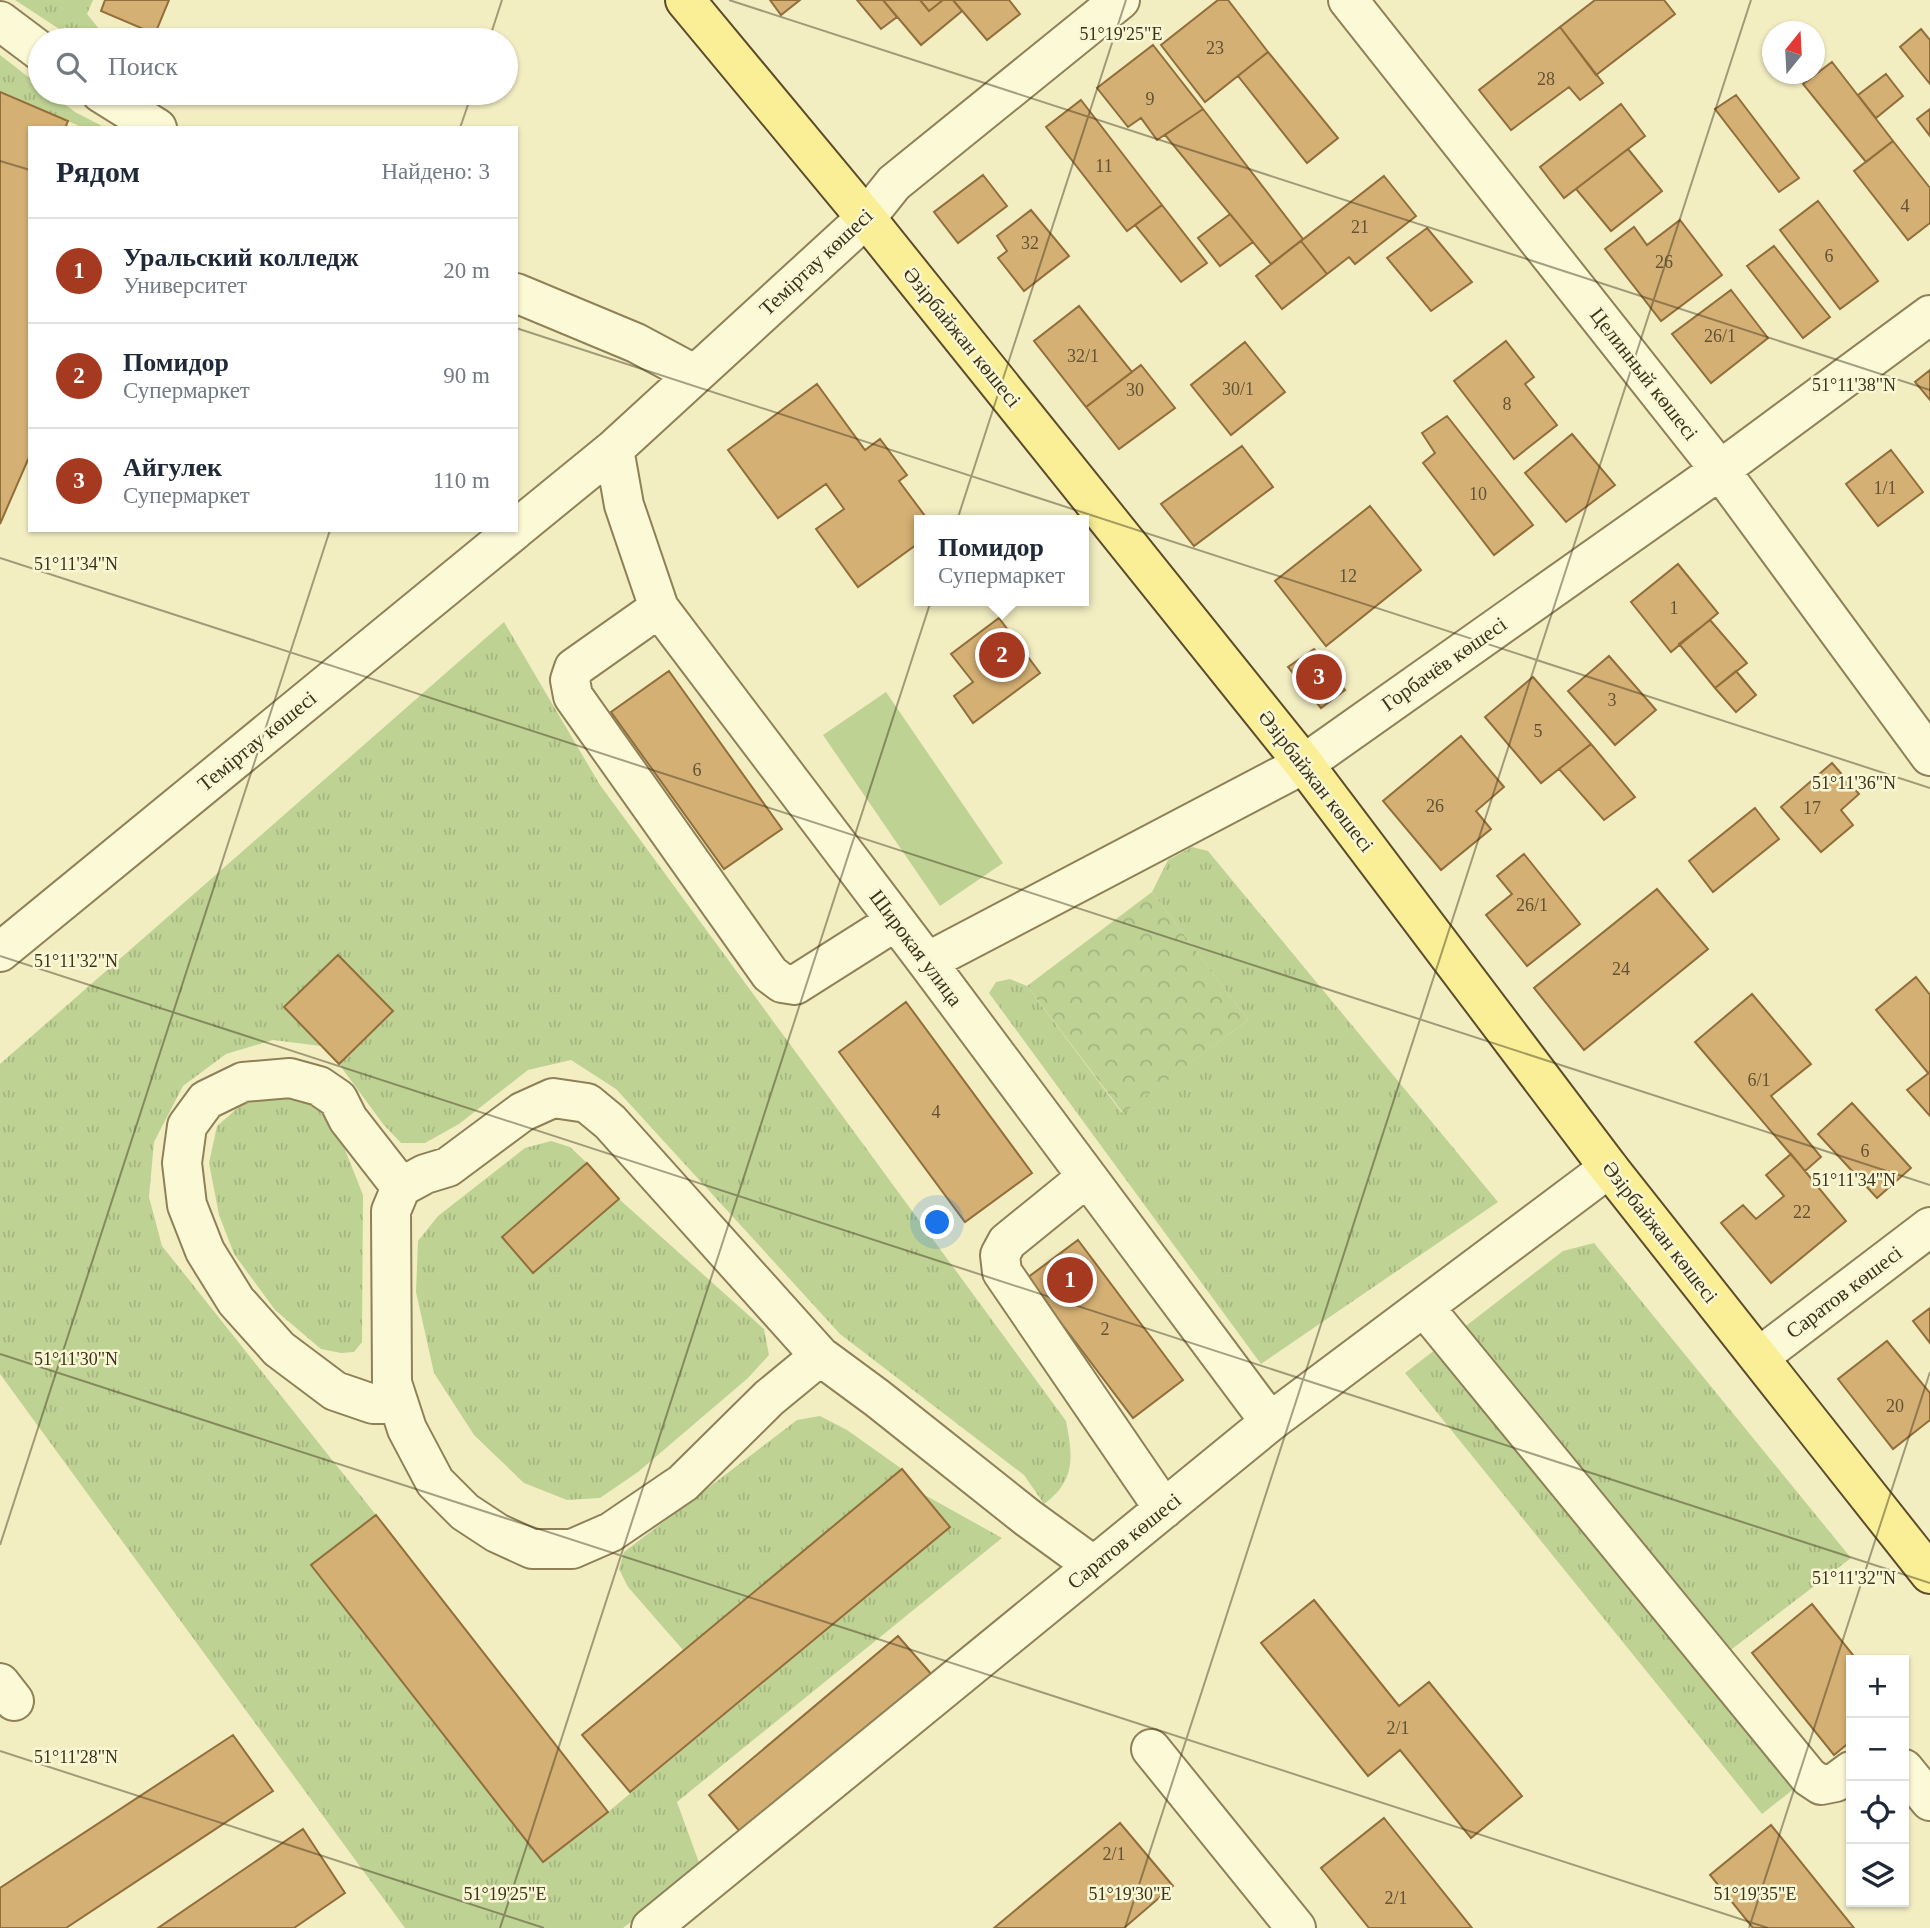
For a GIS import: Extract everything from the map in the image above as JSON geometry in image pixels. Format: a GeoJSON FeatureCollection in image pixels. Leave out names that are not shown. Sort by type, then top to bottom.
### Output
{"type":"FeatureCollection","features":[{"type":"Feature","properties":{"kind":"main road","name":"Әзірбайжан көшесі"},"geometry":{"type":"LineString","coordinates":[[685,0],[866,218],[1304,764],[1609,1168],[1930,1574]]}},
{"type":"Feature","properties":{"kind":"street","name":"Теміртау көшесі"},"geometry":{"type":"LineString","coordinates":[[518,528],[614,449],[866,218],[894,183],[1120,0]]}},
{"type":"Feature","properties":{"kind":"street","name":"Целинный көшесі"},"geometry":{"type":"LineString","coordinates":[[1348,0],[1720,470],[1930,756]]}},
{"type":"Feature","properties":{"kind":"street"},"geometry":{"type":"LineString","coordinates":[[0,21],[28,42]]}},
{"type":"Feature","properties":{"kind":"street"},"geometry":{"type":"LineString","coordinates":[[121,105],[154,126]]}},
{"type":"Feature","properties":{"kind":"street"},"geometry":{"type":"LineString","coordinates":[[518,294],[636,343],[694,374]]}},
{"type":"Feature","properties":{"kind":"street","name":"Горбачёв көшесі"},"geometry":{"type":"LineString","coordinates":[[927,962],[1304,764],[1720,470],[1930,315]]}},
{"type":"Feature","properties":{"kind":"street","name":"Широкая улица"},"geometry":{"type":"LineString","coordinates":[[614,449],[624,505],[659,608],[1270,1422]]}},
{"type":"Feature","properties":{"kind":"street","name":"Теміртау көшесі"},"geometry":{"type":"LineString","coordinates":[[0,952],[513,532]]}},
{"type":"Feature","properties":{"kind":"street"},"geometry":{"type":"LineString","coordinates":[[659,608],[574,668],[570,680],[573,696],[770,974],[782,983],[795,985],[896,921]]}},
{"type":"Feature","properties":{"kind":"street"},"geometry":{"type":"LineString","coordinates":[[399,1404],[373,1404],[335,1391],[279,1349],[236,1301],[205,1251],[187,1205],[182,1163],[187,1126],[206,1100],[243,1082],[290,1078],[319,1086],[338,1099],[348,1119],[401,1187]]}},
{"type":"Feature","properties":{"kind":"street"},"geometry":{"type":"LineString","coordinates":[[820,1356],[769,1398],[683,1483],[611,1532],[572,1549],[533,1549],[497,1533],[465,1511],[435,1482],[407,1429],[393,1383],[391,1211],[401,1187],[425,1174],[448,1167],[522,1112],[552,1098],[587,1103],[610,1122],[820,1356],[1017,1510],[1094,1566]]}},
{"type":"Feature","properties":{"kind":"street","name":"Саратов көшесі"},"geometry":{"type":"LineString","coordinates":[[651,1928],[1270,1422],[1609,1168]]}},
{"type":"Feature","properties":{"kind":"street"},"geometry":{"type":"LineString","coordinates":[[1087,1177],[1007,1242],[1000,1255],[1002,1272],[1164,1509]]}},
{"type":"Feature","properties":{"kind":"street","name":"Саратов көшесі"},"geometry":{"type":"LineString","coordinates":[[1759,1357],[1930,1227]]}},
{"type":"Feature","properties":{"kind":"street"},"geometry":{"type":"LineString","coordinates":[[1424,1307],[1809,1777],[1821,1785],[1836,1782],[1846,1775]]}},
{"type":"Feature","properties":{"kind":"street"},"geometry":{"type":"LineString","coordinates":[[1151,1749],[1296,1928]]}},
{"type":"Feature","properties":{"kind":"street"},"geometry":{"type":"LineString","coordinates":[[1909,1775],[1930,1801]]}},
{"type":"Feature","properties":{"kind":"green space"},"geometry":{"type":"Polygon","coordinates":[[[15,0],[93,0],[87,14],[98,28],[58,28],[15,0]]]}},
{"type":"Feature","properties":{"kind":"green space"},"geometry":{"type":"Polygon","coordinates":[[[0,55],[28,77],[28,104],[0,92],[0,55]]]}},
{"type":"Feature","properties":{"kind":"green space"},"geometry":{"type":"Polygon","coordinates":[[[30,105],[66,105],[102,126],[79,126],[30,105]]]}},
{"type":"Feature","properties":{"kind":"green space"},"geometry":{"type":"Polygon","coordinates":[[[504,622],[600,785],[1066,1421],[1070,1446],[1067,1477],[1044,1504],[1024,1475],[840,1334],[616,1089],[571,1060],[528,1070],[459,1124],[425,1143],[401,1143],[383,1124],[339,1064],[392,1011],[338,955],[284,1007],[321,1046],[273,1040],[226,1054],[183,1086],[154,1142],[149,1197],[162,1246],[376,1515],[311,1566],[543,1862],[608,1812],[949,1527],[923,1494],[1002,1538],[677,1802],[701,1868],[623,1928],[405,1928],[0,1374],[0,1064],[504,622]]]}},
{"type":"Feature","properties":{"kind":"green space"},"geometry":{"type":"Polygon","coordinates":[[[886,692],[1003,863],[940,906],[823,735],[886,692]]]}},
{"type":"Feature","properties":{"kind":"green space"},"geometry":{"type":"Polygon","coordinates":[[[1192,847],[1208,851],[1498,1202],[1261,1364],[989,993],[996,982],[1010,979],[1027,986],[1122,1113],[1248,1020],[1152,892],[1168,860],[1192,847]]]}},
{"type":"Feature","properties":{"kind":"green space"},"geometry":{"type":"Polygon","coordinates":[[[1152,892],[1248,1020],[1123,1113],[1027,986],[1152,892]]]}},
{"type":"Feature","properties":{"kind":"green space"},"geometry":{"type":"Polygon","coordinates":[[[295,1093],[320,1107],[342,1142],[363,1195],[362,1342],[354,1352],[341,1353],[321,1349],[275,1310],[234,1254],[219,1215],[209,1163],[217,1126],[240,1106],[266,1095],[295,1093]]]}},
{"type":"Feature","properties":{"kind":"green space"},"geometry":{"type":"Polygon","coordinates":[[[551,1141],[570,1147],[587,1163],[502,1237],[533,1273],[619,1199],[764,1329],[769,1355],[748,1378],[638,1472],[600,1498],[567,1500],[524,1483],[474,1435],[434,1373],[416,1292],[418,1241],[438,1216],[525,1148],[551,1141]]]}},
{"type":"Feature","properties":{"kind":"green space"},"geometry":{"type":"Polygon","coordinates":[[[1594,1243],[1851,1558],[1715,1662],[1809,1777],[1762,1814],[1405,1373],[1563,1251],[1594,1243]]]}},
{"type":"Feature","properties":{"kind":"green space"},"geometry":{"type":"Polygon","coordinates":[[[820,1416],[847,1430],[902,1469],[683,1650],[628,1587],[619,1569],[624,1552],[797,1420],[820,1416]]]}},
{"type":"Feature","properties":{"kind":"building"},"geometry":{"type":"Polygon","coordinates":[[[105,0],[169,0],[157,28],[141,28],[101,11],[105,0]]]}},
{"type":"Feature","properties":{"kind":"building"},"geometry":{"type":"Polygon","coordinates":[[[770,0],[800,0],[781,15],[770,0]]]}},
{"type":"Feature","properties":{"kind":"building"},"geometry":{"type":"Polygon","coordinates":[[[857,0],[883,0],[897,17],[881,29],[857,0]]]}},
{"type":"Feature","properties":{"kind":"building"},"geometry":{"type":"Polygon","coordinates":[[[883,0],[920,0],[929,11],[943,0],[953,0],[962,11],[921,45],[883,0]]]}},
{"type":"Feature","properties":{"kind":"building"},"geometry":{"type":"Polygon","coordinates":[[[920,0],[943,0],[929,11],[920,0]]]}},
{"type":"Feature","properties":{"kind":"building"},"geometry":{"type":"Polygon","coordinates":[[[953,0],[1009,0],[1020,14],[987,40],[953,0]]]}},
{"type":"Feature","properties":{"kind":"building"},"geometry":{"type":"Polygon","coordinates":[[[1218,0],[1228,0],[1268,52],[1205,102],[1161,45],[1218,0]]]}},
{"type":"Feature","properties":{"kind":"building"},"geometry":{"type":"Polygon","coordinates":[[[1595,0],[1664,0],[1675,14],[1596,75],[1560,27],[1595,0]]]}},
{"type":"Feature","properties":{"kind":"building"},"geometry":{"type":"Polygon","coordinates":[[[1560,27],[1603,83],[1580,100],[1569,87],[1511,130],[1479,90],[1560,27]]]}},
{"type":"Feature","properties":{"kind":"building"},"geometry":{"type":"Polygon","coordinates":[[[1921,29],[1930,40],[1930,84],[1900,47],[1921,29]]]}},
{"type":"Feature","properties":{"kind":"building"},"geometry":{"type":"Polygon","coordinates":[[[1153,45],[1203,109],[1157,140],[1141,118],[1128,127],[1097,88],[1153,45]]]}},
{"type":"Feature","properties":{"kind":"building"},"geometry":{"type":"Polygon","coordinates":[[[1268,52],[1338,138],[1307,163],[1238,76],[1268,52]]]}},
{"type":"Feature","properties":{"kind":"building"},"geometry":{"type":"Polygon","coordinates":[[[1832,62],[1893,141],[1866,162],[1803,84],[1825,84],[1825,67],[1832,62]]]}},
{"type":"Feature","properties":{"kind":"building"},"geometry":{"type":"Polygon","coordinates":[[[1886,74],[1903,96],[1876,118],[1858,95],[1886,74]]]}},
{"type":"Feature","properties":{"kind":"building"},"geometry":{"type":"Polygon","coordinates":[[[0,92],[68,121],[66,126],[28,126],[28,460],[0,524],[0,92]]]}},
{"type":"Feature","properties":{"kind":"building"},"geometry":{"type":"Polygon","coordinates":[[[1736,95],[1799,178],[1779,192],[1715,109],[1736,95]]]}},
{"type":"Feature","properties":{"kind":"building"},"geometry":{"type":"Polygon","coordinates":[[[1081,100],[1162,205],[1127,231],[1046,127],[1081,100]]]}},
{"type":"Feature","properties":{"kind":"building"},"geometry":{"type":"Polygon","coordinates":[[[1621,104],[1645,136],[1564,198],[1540,167],[1621,104]]]}},
{"type":"Feature","properties":{"kind":"building"},"geometry":{"type":"Polygon","coordinates":[[[1203,109],[1303,239],[1271,264],[1165,135],[1203,109]]]}},
{"type":"Feature","properties":{"kind":"building"},"geometry":{"type":"Polygon","coordinates":[[[1930,109],[1930,136],[1917,119],[1930,109]]]}},
{"type":"Feature","properties":{"kind":"building"},"geometry":{"type":"Polygon","coordinates":[[[1893,141],[1930,188],[1930,223],[1908,240],[1854,171],[1893,141]]]}},
{"type":"Feature","properties":{"kind":"building"},"geometry":{"type":"Polygon","coordinates":[[[1628,149],[1662,191],[1611,231],[1576,189],[1628,149]]]}},
{"type":"Feature","properties":{"kind":"building"},"geometry":{"type":"Polygon","coordinates":[[[983,175],[1007,206],[958,243],[934,212],[983,175]]]}},
{"type":"Feature","properties":{"kind":"building"},"geometry":{"type":"Polygon","coordinates":[[[1384,176],[1416,216],[1355,264],[1349,257],[1327,274],[1301,241],[1384,176]]]}},
{"type":"Feature","properties":{"kind":"building"},"geometry":{"type":"Polygon","coordinates":[[[1818,201],[1878,281],[1840,309],[1780,230],[1818,201]]]}},
{"type":"Feature","properties":{"kind":"building"},"geometry":{"type":"Polygon","coordinates":[[[1162,205],[1207,263],[1181,282],[1135,225],[1162,205]]]}},
{"type":"Feature","properties":{"kind":"building"},"geometry":{"type":"Polygon","coordinates":[[[1031,210],[1069,256],[1024,291],[998,258],[1007,251],[997,236],[1031,210]]]}},
{"type":"Feature","properties":{"kind":"building"},"geometry":{"type":"Polygon","coordinates":[[[1230,214],[1253,242],[1220,266],[1198,238],[1230,214]]]}},
{"type":"Feature","properties":{"kind":"building"},"geometry":{"type":"Polygon","coordinates":[[[1680,220],[1722,275],[1661,321],[1605,249],[1634,227],[1647,245],[1680,220]]]}},
{"type":"Feature","properties":{"kind":"building"},"geometry":{"type":"Polygon","coordinates":[[[1427,228],[1472,282],[1431,311],[1387,258],[1427,228]]]}},
{"type":"Feature","properties":{"kind":"building"},"geometry":{"type":"Polygon","coordinates":[[[1301,241],[1327,274],[1282,309],[1256,276],[1301,241]]]}},
{"type":"Feature","properties":{"kind":"building"},"geometry":{"type":"Polygon","coordinates":[[[1774,246],[1830,317],[1803,338],[1747,266],[1774,246]]]}},
{"type":"Feature","properties":{"kind":"building"},"geometry":{"type":"Polygon","coordinates":[[[1731,290],[1768,338],[1711,383],[1672,334],[1731,290]]]}},
{"type":"Feature","properties":{"kind":"building"},"geometry":{"type":"Polygon","coordinates":[[[1079,306],[1132,372],[1086,407],[1034,341],[1079,306]]]}},
{"type":"Feature","properties":{"kind":"building"},"geometry":{"type":"Polygon","coordinates":[[[1506,341],[1534,377],[1525,384],[1557,425],[1514,459],[1454,381],[1506,341]]]}},
{"type":"Feature","properties":{"kind":"building"},"geometry":{"type":"Polygon","coordinates":[[[1245,342],[1285,392],[1231,435],[1191,385],[1245,342]]]}},
{"type":"Feature","properties":{"kind":"building"},"geometry":{"type":"Polygon","coordinates":[[[1141,365],[1175,408],[1119,449],[1086,407],[1141,365]]]}},
{"type":"Feature","properties":{"kind":"building"},"geometry":{"type":"Polygon","coordinates":[[[1930,370],[1930,400],[1915,382],[1930,370]]]}},
{"type":"Feature","properties":{"kind":"building"},"geometry":{"type":"Polygon","coordinates":[[[817,384],[865,450],[880,439],[907,475],[899,481],[924,515],[914,515],[914,546],[858,587],[816,529],[844,509],[826,484],[778,518],[728,450],[817,384]]]}},
{"type":"Feature","properties":{"kind":"building"},"geometry":{"type":"Polygon","coordinates":[[[1447,416],[1533,525],[1494,555],[1423,463],[1435,453],[1422,433],[1447,416]]]}},
{"type":"Feature","properties":{"kind":"building"},"geometry":{"type":"Polygon","coordinates":[[[1572,434],[1615,485],[1566,522],[1525,473],[1572,434]]]}},
{"type":"Feature","properties":{"kind":"building"},"geometry":{"type":"Polygon","coordinates":[[[1242,446],[1273,487],[1194,546],[1161,504],[1242,446]]]}},
{"type":"Feature","properties":{"kind":"building"},"geometry":{"type":"Polygon","coordinates":[[[1891,450],[1923,492],[1878,526],[1846,484],[1891,450]]]}},
{"type":"Feature","properties":{"kind":"building"},"geometry":{"type":"Polygon","coordinates":[[[1370,506],[1421,570],[1326,646],[1275,581],[1370,506]]]}},
{"type":"Feature","properties":{"kind":"building"},"geometry":{"type":"Polygon","coordinates":[[[1678,564],[1718,613],[1671,652],[1631,602],[1678,564]]]}},
{"type":"Feature","properties":{"kind":"building"},"geometry":{"type":"Polygon","coordinates":[[[999,618],[1040,673],[973,723],[954,696],[973,682],[951,654],[999,618]]]}},
{"type":"Feature","properties":{"kind":"building"},"geometry":{"type":"Polygon","coordinates":[[[1710,620],[1747,663],[1715,688],[1679,644],[1710,620]]]}},
{"type":"Feature","properties":{"kind":"building"},"geometry":{"type":"Polygon","coordinates":[[[1314,649],[1345,690],[1321,708],[1288,667],[1314,649]]]}},
{"type":"Feature","properties":{"kind":"building"},"geometry":{"type":"Polygon","coordinates":[[[1609,656],[1656,710],[1615,745],[1568,691],[1609,656]]]}},
{"type":"Feature","properties":{"kind":"building"},"geometry":{"type":"Polygon","coordinates":[[[669,671],[782,829],[724,869],[611,712],[669,671]]]}},
{"type":"Feature","properties":{"kind":"building"},"geometry":{"type":"Polygon","coordinates":[[[1736,671],[1756,695],[1736,712],[1715,688],[1736,671]]]}},
{"type":"Feature","properties":{"kind":"building"},"geometry":{"type":"Polygon","coordinates":[[[1533,677],[1591,744],[1541,783],[1485,717],[1533,677]]]}},
{"type":"Feature","properties":{"kind":"building"},"geometry":{"type":"Polygon","coordinates":[[[1461,736],[1504,787],[1476,811],[1491,829],[1441,870],[1383,801],[1461,736]]]}},
{"type":"Feature","properties":{"kind":"building"},"geometry":{"type":"Polygon","coordinates":[[[1591,744],[1635,797],[1604,820],[1559,769],[1591,744]]]}},
{"type":"Feature","properties":{"kind":"building"},"geometry":{"type":"Polygon","coordinates":[[[1832,763],[1859,794],[1841,810],[1853,825],[1821,852],[1781,807],[1832,763]]]}},
{"type":"Feature","properties":{"kind":"building"},"geometry":{"type":"Polygon","coordinates":[[[1755,808],[1779,839],[1713,892],[1689,861],[1755,808]]]}},
{"type":"Feature","properties":{"kind":"building"},"geometry":{"type":"Polygon","coordinates":[[[1524,854],[1580,924],[1527,966],[1486,915],[1512,894],[1497,876],[1524,854]]]}},
{"type":"Feature","properties":{"kind":"building"},"geometry":{"type":"Polygon","coordinates":[[[1657,889],[1708,949],[1584,1050],[1534,988],[1657,889]]]}},
{"type":"Feature","properties":{"kind":"building"},"geometry":{"type":"Polygon","coordinates":[[[338,955],[393,1011],[339,1064],[284,1007],[338,955]]]}},
{"type":"Feature","properties":{"kind":"building"},"geometry":{"type":"Polygon","coordinates":[[[1916,977],[1930,995],[1928,1073],[1876,1010],[1916,977]]]}},
{"type":"Feature","properties":{"kind":"building"},"geometry":{"type":"Polygon","coordinates":[[[1752,994],[1811,1064],[1771,1096],[1821,1157],[1805,1171],[1695,1042],[1752,994]]]}},
{"type":"Feature","properties":{"kind":"building"},"geometry":{"type":"Polygon","coordinates":[[[906,1002],[1032,1173],[965,1222],[839,1052],[906,1002]]]}},
{"type":"Feature","properties":{"kind":"building"},"geometry":{"type":"Polygon","coordinates":[[[1930,1072],[1930,1116],[1907,1090],[1930,1072]]]}},
{"type":"Feature","properties":{"kind":"building"},"geometry":{"type":"Polygon","coordinates":[[[1852,1103],[1911,1168],[1877,1198],[1818,1134],[1852,1103]]]}},
{"type":"Feature","properties":{"kind":"building"},"geometry":{"type":"Polygon","coordinates":[[[1791,1154],[1846,1221],[1771,1283],[1721,1223],[1743,1205],[1756,1219],[1784,1196],[1766,1175],[1791,1154]]]}},
{"type":"Feature","properties":{"kind":"building"},"geometry":{"type":"Polygon","coordinates":[[[587,1163],[619,1199],[533,1273],[502,1237],[587,1163]]]}},
{"type":"Feature","properties":{"kind":"building"},"geometry":{"type":"Polygon","coordinates":[[[1078,1240],[1183,1380],[1133,1418],[1027,1278],[1078,1240]]]}},
{"type":"Feature","properties":{"kind":"building"},"geometry":{"type":"Polygon","coordinates":[[[1930,1308],[1930,1343],[1913,1321],[1930,1308]]]}},
{"type":"Feature","properties":{"kind":"building"},"geometry":{"type":"Polygon","coordinates":[[[1887,1341],[1930,1393],[1930,1420],[1893,1449],[1838,1379],[1887,1341]]]}},
{"type":"Feature","properties":{"kind":"building"},"geometry":{"type":"Polygon","coordinates":[[[902,1469],[950,1527],[630,1792],[582,1735],[902,1469]]]}},
{"type":"Feature","properties":{"kind":"building"},"geometry":{"type":"Polygon","coordinates":[[[376,1515],[608,1812],[543,1862],[311,1565],[376,1515]]]}},
{"type":"Feature","properties":{"kind":"building"},"geometry":{"type":"Polygon","coordinates":[[[1314,1600],[1399,1706],[1429,1682],[1522,1796],[1471,1838],[1400,1750],[1368,1776],[1261,1643],[1314,1600]]]}},
{"type":"Feature","properties":{"kind":"building"},"geometry":{"type":"Polygon","coordinates":[[[1812,1604],[1853,1655],[1846,1655],[1846,1745],[1834,1755],[1752,1653],[1812,1604]]]}},
{"type":"Feature","properties":{"kind":"building"},"geometry":{"type":"Polygon","coordinates":[[[898,1636],[932,1675],[742,1834],[709,1795],[898,1636]]]}},
{"type":"Feature","properties":{"kind":"building"},"geometry":{"type":"Polygon","coordinates":[[[233,1735],[273,1791],[66,1928],[0,1928],[0,1888],[233,1735]]]}},
{"type":"Feature","properties":{"kind":"building"},"geometry":{"type":"Polygon","coordinates":[[[1384,1818],[1472,1928],[1369,1928],[1321,1868],[1384,1818]]]}},
{"type":"Feature","properties":{"kind":"building"},"geometry":{"type":"Polygon","coordinates":[[[1120,1823],[1173,1886],[1124,1928],[994,1928],[1120,1823]]]}},
{"type":"Feature","properties":{"kind":"building"},"geometry":{"type":"Polygon","coordinates":[[[1771,1825],[1854,1928],[1753,1928],[1710,1875],[1771,1825]]]}},
{"type":"Feature","properties":{"kind":"building"},"geometry":{"type":"Polygon","coordinates":[[[303,1829],[345,1893],[294,1928],[158,1928],[303,1829]]]}},
{"type":"Feature","properties":{"kind":"place","name":"Помидор"},"geometry":{"type":"Point","coordinates":[1002,655]}},
{"type":"Feature","properties":{"kind":"place","name":"Айгулек"},"geometry":{"type":"Point","coordinates":[1319,677]}},
{"type":"Feature","properties":{"kind":"place","name":"Уральский колледж"},"geometry":{"type":"Point","coordinates":[1070,1280]}}]}
